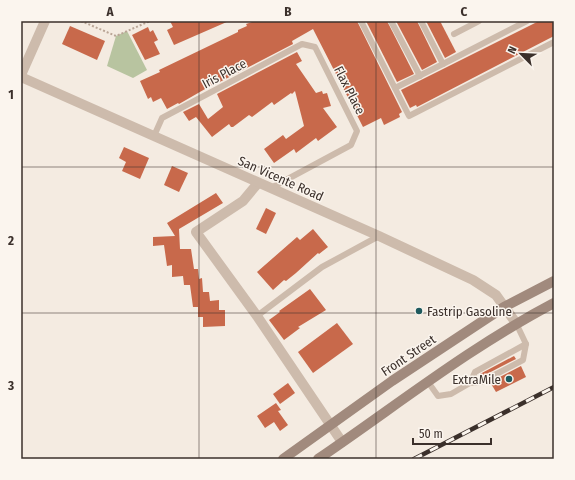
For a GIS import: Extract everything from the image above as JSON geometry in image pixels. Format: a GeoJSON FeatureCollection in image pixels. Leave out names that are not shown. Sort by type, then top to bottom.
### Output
{"type":"FeatureCollection","features":[{"type":"Feature","properties":{"kind":"main road","name":"Front Street"},"geometry":{"type":"LineString","coordinates":[[283,459],[392,380],[504,306],[554,281]]}},
{"type":"Feature","properties":{"kind":"main road"},"geometry":{"type":"LineString","coordinates":[[318,459],[516,323],[554,303]]}},
{"type":"Feature","properties":{"kind":"street"},"geometry":{"type":"LineString","coordinates":[[21,76],[45,21]]}},
{"type":"Feature","properties":{"kind":"street","name":"San Vicente Road"},"geometry":{"type":"LineString","coordinates":[[21,76],[379,236],[473,280],[496,295],[516,323]]}},
{"type":"Feature","properties":{"kind":"street"},"geometry":{"type":"LineString","coordinates":[[258,183],[243,201],[196,232],[258,316],[342,442]]}},
{"type":"Feature","properties":{"kind":"lane"},"geometry":{"type":"LineString","coordinates":[[361,21],[409,116],[554,42]]}},
{"type":"Feature","properties":{"kind":"lane"},"geometry":{"type":"LineString","coordinates":[[391,21],[420,76]]}},
{"type":"Feature","properties":{"kind":"lane"},"geometry":{"type":"LineString","coordinates":[[421,21],[443,64]]}},
{"type":"Feature","properties":{"kind":"lane"},"geometry":{"type":"LineString","coordinates":[[454,34],[479,21]]}},
{"type":"Feature","properties":{"kind":"lane"},"geometry":{"type":"LineString","coordinates":[[395,88],[527,21]]}},
{"type":"Feature","properties":{"kind":"lane","name":"Iris Place"},"geometry":{"type":"LineString","coordinates":[[154,136],[162,118],[302,44],[314,47]]}},
{"type":"Feature","properties":{"kind":"lane","name":"Flax Place"},"geometry":{"type":"LineString","coordinates":[[271,188],[351,144],[357,128],[314,47]]}},
{"type":"Feature","properties":{"kind":"lane"},"geometry":{"type":"LineString","coordinates":[[258,316],[322,267],[379,236]]}},
{"type":"Feature","properties":{"kind":"lane"},"geometry":{"type":"LineString","coordinates":[[428,382],[438,396],[451,394],[470,383],[481,382],[523,360],[526,344],[516,323]]}},
{"type":"Feature","properties":{"kind":"lane"},"geometry":{"type":"LineString","coordinates":[[470,383],[475,372],[526,344]]}},
{"type":"Feature","properties":{"kind":"path"},"geometry":{"type":"LineString","coordinates":[[81,21],[116,36],[150,21]]}},
{"type":"Feature","properties":{"kind":"green space"},"geometry":{"type":"Polygon","coordinates":[[[127,31],[147,70],[133,78],[107,66],[116,36],[127,31]]]}},
{"type":"Feature","properties":{"kind":"building"},"geometry":{"type":"Polygon","coordinates":[[[170,21],[229,21],[174,45],[167,30],[173,27],[170,21]]]}},
{"type":"Feature","properties":{"kind":"building"},"geometry":{"type":"Polygon","coordinates":[[[255,21],[357,21],[402,112],[399,114],[400,117],[384,125],[381,118],[363,127],[313,29],[292,41],[293,44],[212,85],[179,104],[178,103],[167,109],[161,98],[153,102],[151,97],[148,99],[140,81],[160,72],[159,70],[238,32],[238,30],[247,26],[246,24],[255,21]]]}},
{"type":"Feature","properties":{"kind":"building"},"geometry":{"type":"Polygon","coordinates":[[[366,21],[387,21],[414,74],[397,82],[366,21]]]}},
{"type":"Feature","properties":{"kind":"building"},"geometry":{"type":"Polygon","coordinates":[[[396,21],[417,21],[437,62],[422,70],[396,21]]]}},
{"type":"Feature","properties":{"kind":"building"},"geometry":{"type":"Polygon","coordinates":[[[426,21],[440,21],[456,52],[445,58],[426,21]]]}},
{"type":"Feature","properties":{"kind":"building"},"geometry":{"type":"Polygon","coordinates":[[[539,21],[554,21],[554,36],[417,107],[416,105],[410,108],[401,90],[539,21]]]}},
{"type":"Feature","properties":{"kind":"building"},"geometry":{"type":"Polygon","coordinates":[[[70,26],[105,41],[97,60],[62,44],[70,26]]]}},
{"type":"Feature","properties":{"kind":"building"},"geometry":{"type":"Polygon","coordinates":[[[148,27],[150,32],[153,30],[158,40],[154,42],[160,54],[145,60],[132,35],[148,27]]]}},
{"type":"Feature","properties":{"kind":"building"},"geometry":{"type":"Polygon","coordinates":[[[297,52],[302,61],[296,64],[316,93],[322,91],[323,94],[327,93],[331,106],[323,108],[337,127],[318,141],[316,138],[296,153],[294,149],[274,163],[264,149],[283,135],[286,139],[304,126],[295,91],[274,105],[272,102],[252,117],[249,115],[233,127],[229,124],[212,137],[196,117],[189,121],[183,112],[199,104],[208,119],[223,107],[217,94],[297,52]]]}},
{"type":"Feature","properties":{"kind":"building"},"geometry":{"type":"Polygon","coordinates":[[[124,147],[149,158],[140,179],[122,171],[126,162],[119,158],[124,147]]]}},
{"type":"Feature","properties":{"kind":"building"},"geometry":{"type":"Polygon","coordinates":[[[172,166],[188,173],[179,192],[164,185],[172,166]]]}},
{"type":"Feature","properties":{"kind":"building"},"geometry":{"type":"Polygon","coordinates":[[[216,193],[223,203],[179,229],[180,249],[191,249],[194,269],[198,269],[199,279],[202,278],[203,292],[209,292],[210,301],[219,300],[219,310],[225,310],[225,326],[203,327],[203,317],[198,317],[198,307],[193,307],[190,285],[184,285],[183,276],[172,277],[172,265],[167,266],[164,245],[153,246],[153,237],[175,236],[167,223],[216,193]]]}},
{"type":"Feature","properties":{"kind":"building"},"geometry":{"type":"Polygon","coordinates":[[[266,208],[276,213],[266,234],[256,229],[266,208]]]}},
{"type":"Feature","properties":{"kind":"building"},"geometry":{"type":"Polygon","coordinates":[[[313,229],[328,247],[319,254],[318,253],[296,273],[286,281],[284,280],[273,290],[257,272],[297,237],[300,240],[313,229]]]}},
{"type":"Feature","properties":{"kind":"building"},"geometry":{"type":"Polygon","coordinates":[[[310,289],[326,310],[298,327],[300,328],[284,340],[269,320],[310,289]]]}},
{"type":"Feature","properties":{"kind":"building"},"geometry":{"type":"Polygon","coordinates":[[[337,323],[353,344],[313,373],[298,352],[337,323]]]}},
{"type":"Feature","properties":{"kind":"building"},"geometry":{"type":"Polygon","coordinates":[[[514,356],[516,359],[481,377],[480,374],[514,356]]]}},
{"type":"Feature","properties":{"kind":"building"},"geometry":{"type":"Polygon","coordinates":[[[521,366],[526,377],[496,392],[490,382],[521,366]]]}},
{"type":"Feature","properties":{"kind":"building"},"geometry":{"type":"Polygon","coordinates":[[[288,383],[295,393],[280,404],[273,394],[288,383]]]}},
{"type":"Feature","properties":{"kind":"building"},"geometry":{"type":"Polygon","coordinates":[[[276,403],[281,410],[278,411],[288,425],[280,431],[274,422],[265,428],[257,416],[276,403]]]}},
{"type":"Feature","properties":{"kind":"railway"},"geometry":{"type":"LineString","coordinates":[[414,459],[554,387]]}},
{"type":"Feature","properties":{"kind":"place","name":"Fastrip Gasoline"},"geometry":{"type":"Point","coordinates":[419,311]}},
{"type":"Feature","properties":{"kind":"place","name":"ExtraMile"},"geometry":{"type":"Point","coordinates":[509,379]}}]}
